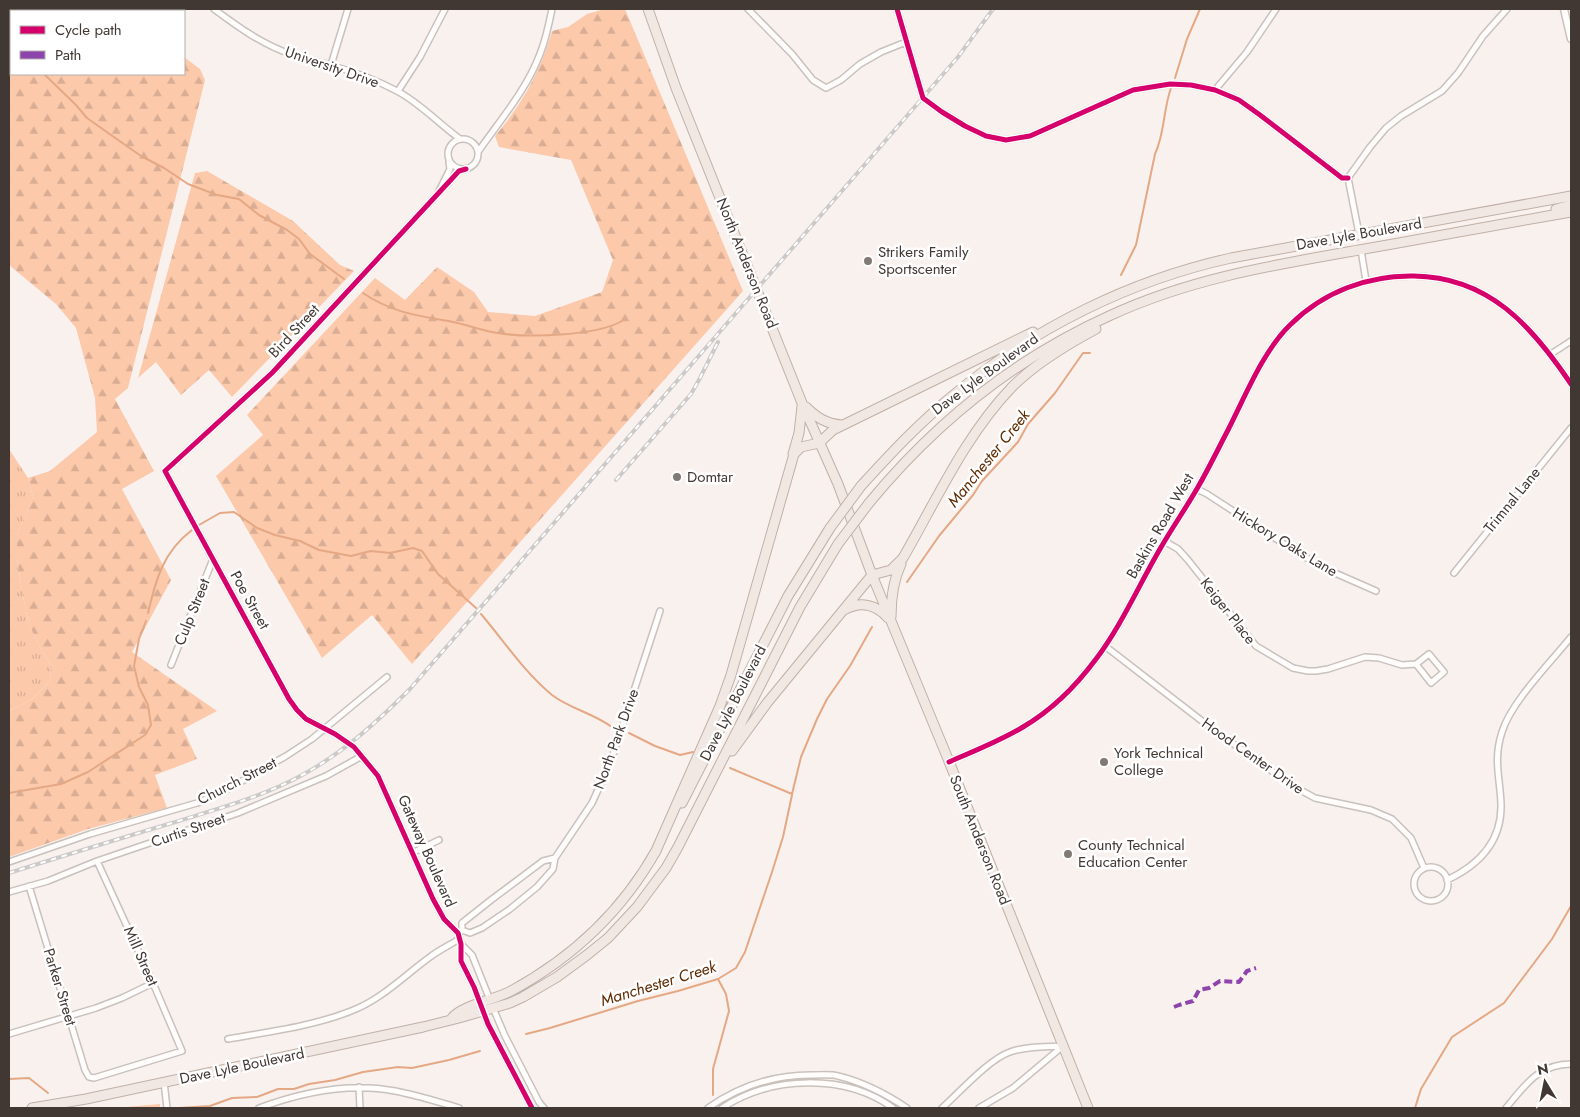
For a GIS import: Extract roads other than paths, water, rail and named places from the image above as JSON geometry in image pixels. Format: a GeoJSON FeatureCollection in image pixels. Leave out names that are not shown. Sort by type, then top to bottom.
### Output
{"type":"FeatureCollection","features":[{"type":"Feature","properties":{"kind":"main road","name":"North Anderson Road"},"geometry":{"type":"LineString","coordinates":[[648,9],[676,88],[802,403],[851,516]]}},
{"type":"Feature","properties":{"kind":"main road","name":"Dave Lyle Boulevard"},"geometry":{"type":"LineString","coordinates":[[492,1004],[542,973],[581,942],[623,900],[655,853],[683,802],[788,596],[813,553],[861,486],[906,438],[957,391],[1030,339],[1100,303],[1143,284],[1210,262],[1571,196]]}},
{"type":"Feature","properties":{"kind":"main road"},"geometry":{"type":"LineString","coordinates":[[1507,223],[1571,205]]}},
{"type":"Feature","properties":{"kind":"main road","name":"Dave Lyle Boulevard"},"geometry":{"type":"LineString","coordinates":[[32,1108],[86,1099],[450,1020],[482,1007],[523,997],[587,956],[637,907],[666,868],[800,608],[838,544],[869,503],[930,436],[997,381],[1072,334],[1130,306],[1172,291],[1220,277],[1280,264],[1571,212]]}},
{"type":"Feature","properties":{"kind":"main road"},"geometry":{"type":"LineString","coordinates":[[892,622],[891,599],[894,582],[903,558],[975,432],[993,408],[1012,388],[1041,363],[1072,341],[1172,291]]}},
{"type":"Feature","properties":{"kind":"main road"},"geometry":{"type":"LineString","coordinates":[[792,458],[801,447],[820,442],[830,432],[1014,341],[1100,303]]}},
{"type":"Feature","properties":{"kind":"main road"},"geometry":{"type":"LineString","coordinates":[[802,403],[820,419],[831,424],[845,426]]}},
{"type":"Feature","properties":{"kind":"main road"},"geometry":{"type":"LineString","coordinates":[[655,853],[717,714],[731,675],[800,428],[802,403]]}},
{"type":"Feature","properties":{"kind":"main road","name":"South Anderson Road"},"geometry":{"type":"LineString","coordinates":[[851,516],[872,575],[1088,1108]]}},
{"type":"Feature","properties":{"kind":"main road"},"geometry":{"type":"LineString","coordinates":[[712,780],[763,708],[872,575],[891,570],[903,558]]}},
{"type":"Feature","properties":{"kind":"main road"},"geometry":{"type":"LineString","coordinates":[[839,614],[851,606],[864,604],[878,609],[892,622]]}},
{"type":"Feature","properties":{"kind":"street","name":"University Drive"},"geometry":{"type":"LineString","coordinates":[[214,9],[234,25],[273,47],[293,55],[331,65],[398,91],[460,139]]}},
{"type":"Feature","properties":{"kind":"street"},"geometry":{"type":"LineString","coordinates":[[331,65],[348,9]]}},
{"type":"Feature","properties":{"kind":"street"},"geometry":{"type":"LineString","coordinates":[[398,91],[423,51],[445,9]]}},
{"type":"Feature","properties":{"kind":"street","name":"Bird Street"},"geometry":{"type":"LineString","coordinates":[[165,471],[272,373],[460,171],[474,164],[478,152],[517,99],[532,72],[541,53],[552,9]]}},
{"type":"Feature","properties":{"kind":"street"},"geometry":{"type":"LineString","coordinates":[[748,9],[792,54],[813,80],[826,88],[841,80],[860,64],[906,42]]}},
{"type":"Feature","properties":{"kind":"street"},"geometry":{"type":"LineString","coordinates":[[897,9],[923,98],[965,126],[986,136],[1006,140],[1030,136],[1132,90],[1170,84],[1191,85],[1215,90],[1239,100],[1342,178],[1348,178]]}},
{"type":"Feature","properties":{"kind":"street"},"geometry":{"type":"LineString","coordinates":[[1215,90],[1247,52],[1276,9]]}},
{"type":"Feature","properties":{"kind":"street"},"geometry":{"type":"LineString","coordinates":[[1359,234],[1348,178],[1386,128],[1401,116],[1442,91],[1458,73],[1483,36],[1507,9]]}},
{"type":"Feature","properties":{"kind":"street"},"geometry":{"type":"LineString","coordinates":[[1564,9],[1571,39]]}},
{"type":"Feature","properties":{"kind":"street"},"geometry":{"type":"LineString","coordinates":[[447,129],[451,146],[460,139],[470,140],[474,143],[478,152]]}},
{"type":"Feature","properties":{"kind":"street"},"geometry":{"type":"LineString","coordinates":[[474,143],[486,140]]}},
{"type":"Feature","properties":{"kind":"street","name":"Bird Street"},"geometry":{"type":"LineString","coordinates":[[434,200],[450,169],[449,150],[451,146]]}},
{"type":"Feature","properties":{"kind":"street"},"geometry":{"type":"LineString","coordinates":[[449,159],[454,166],[466,168]]}},
{"type":"Feature","properties":{"kind":"street"},"geometry":{"type":"LineString","coordinates":[[1360,250],[1366,281]]}},
{"type":"Feature","properties":{"kind":"street","name":"Baskins Road West"},"geometry":{"type":"LineString","coordinates":[[949,762],[1005,737],[1039,717],[1072,688],[1096,659],[1164,541],[1197,489],[1277,339],[1290,324],[1313,306],[1336,292],[1366,281],[1393,276],[1425,276],[1467,286],[1510,310],[1551,354],[1571,384]]}},
{"type":"Feature","properties":{"kind":"street"},"geometry":{"type":"LineString","coordinates":[[1551,354],[1571,341]]}},
{"type":"Feature","properties":{"kind":"street","name":"Trimnal Lane"},"geometry":{"type":"LineString","coordinates":[[1454,573],[1571,428]]}},
{"type":"Feature","properties":{"kind":"street","name":"Poe Street"},"geometry":{"type":"LineString","coordinates":[[165,471],[289,699],[301,716],[324,730]]}},
{"type":"Feature","properties":{"kind":"street","name":"Hickory Oaks Lane"},"geometry":{"type":"LineString","coordinates":[[1197,489],[1301,555],[1335,573],[1376,591]]}},
{"type":"Feature","properties":{"kind":"street","name":"Keiger Place"},"geometry":{"type":"LineString","coordinates":[[1164,541],[1178,549],[1188,560],[1256,646],[1293,668],[1316,671],[1366,657],[1379,658],[1402,665],[1416,664],[1428,654],[1444,672],[1431,683],[1416,664]]}},
{"type":"Feature","properties":{"kind":"street","name":"Culp Street"},"geometry":{"type":"LineString","coordinates":[[171,665],[213,560]]}},
{"type":"Feature","properties":{"kind":"street","name":"North Park Drive"},"geometry":{"type":"LineString","coordinates":[[460,936],[482,928],[510,909],[537,886],[553,869],[555,858],[592,802],[604,778],[660,611]]}},
{"type":"Feature","properties":{"kind":"street"},"geometry":{"type":"LineString","coordinates":[[1447,880],[1477,862],[1492,842],[1501,816],[1496,758],[1502,730],[1523,695],[1571,636]]}},
{"type":"Feature","properties":{"kind":"street","name":"Hood Center Drive"},"geometry":{"type":"LineString","coordinates":[[1105,646],[1211,728],[1293,786],[1315,798],[1371,810],[1392,819],[1411,838],[1424,868]]}},
{"type":"Feature","properties":{"kind":"street","name":"Church Street"},"geometry":{"type":"LineString","coordinates":[[9,862],[90,834],[197,803],[228,789],[286,756],[324,730],[387,677]]}},
{"type":"Feature","properties":{"kind":"street","name":"Gateway Boulevard"},"geometry":{"type":"LineString","coordinates":[[324,730],[344,740],[362,756],[378,776],[444,919],[460,936],[472,955],[505,1036],[539,1102],[544,1108]]}},
{"type":"Feature","properties":{"kind":"street","name":"Curtis Street"},"geometry":{"type":"LineString","coordinates":[[9,892],[48,881],[97,861],[238,814],[326,776],[362,756]]}},
{"type":"Feature","properties":{"kind":"street"},"geometry":{"type":"LineString","coordinates":[[412,853],[439,840]]}},
{"type":"Feature","properties":{"kind":"street"},"geometry":{"type":"LineString","coordinates":[[532,1108],[488,1024],[462,961],[460,936],[462,923],[543,861],[555,858]]}},
{"type":"Feature","properties":{"kind":"street","name":"Mill Street"},"geometry":{"type":"LineString","coordinates":[[97,861],[182,1051],[98,1077]]}},
{"type":"Feature","properties":{"kind":"street"},"geometry":{"type":"LineString","coordinates":[[1430,867],[1441,870],[1447,880],[1447,890],[1440,899],[1429,902],[1415,893],[1413,887],[1415,876],[1424,868],[1430,867]]}},
{"type":"Feature","properties":{"kind":"street","name":"Parker Street"},"geometry":{"type":"LineString","coordinates":[[29,886],[85,1070],[89,1077],[98,1077]]}},
{"type":"Feature","properties":{"kind":"street"},"geometry":{"type":"LineString","coordinates":[[228,1039],[328,1019],[352,1011],[374,999],[460,936]]}},
{"type":"Feature","properties":{"kind":"street"},"geometry":{"type":"LineString","coordinates":[[9,1034],[122,998],[153,983]]}},
{"type":"Feature","properties":{"kind":"street"},"geometry":{"type":"LineString","coordinates":[[942,1108],[993,1061],[1010,1052],[1063,1046]]}},
{"type":"Feature","properties":{"kind":"street"},"geometry":{"type":"LineString","coordinates":[[979,1108],[1013,1088],[1063,1046]]}},
{"type":"Feature","properties":{"kind":"street"},"geometry":{"type":"LineString","coordinates":[[1506,1108],[1530,1079],[1545,1069],[1561,1064],[1571,1064]]}},
{"type":"Feature","properties":{"kind":"street"},"geometry":{"type":"LineString","coordinates":[[708,1108],[727,1095],[768,1078],[802,1074],[836,1076],[856,1082],[884,1094],[907,1108]]}},
{"type":"Feature","properties":{"kind":"street"},"geometry":{"type":"LineString","coordinates":[[164,1082],[167,1108]]}},
{"type":"Feature","properties":{"kind":"street"},"geometry":{"type":"LineString","coordinates":[[722,1108],[764,1089],[802,1083],[836,1085],[856,1090],[893,1108]]}},
{"type":"Feature","properties":{"kind":"street"},"geometry":{"type":"LineString","coordinates":[[259,1108],[296,1096],[324,1090],[359,1087],[394,1091],[459,1108]]}},
{"type":"Feature","properties":{"kind":"street"},"geometry":{"type":"LineString","coordinates":[[359,1087],[360,1108]]}},
{"type":"Feature","properties":{"kind":"waterway","name":"Manchester Creek"},"geometry":{"type":"LineString","coordinates":[[1175,78],[1187,39],[1200,9]]}},
{"type":"Feature","properties":{"kind":"waterway"},"geometry":{"type":"LineString","coordinates":[[45,75],[87,118],[141,156],[188,184],[217,195],[239,199],[259,215],[287,230],[299,239],[310,254],[344,279]]}},
{"type":"Feature","properties":{"kind":"waterway","name":"Manchester Creek"},"geometry":{"type":"LineString","coordinates":[[1121,275],[1136,245],[1171,88]]}},
{"type":"Feature","properties":{"kind":"waterway"},"geometry":{"type":"LineString","coordinates":[[363,293],[374,300],[406,313],[511,335],[579,333],[596,330],[622,321]]}},
{"type":"Feature","properties":{"kind":"waterway","name":"Manchester Creek"},"geometry":{"type":"LineString","coordinates":[[907,582],[939,536],[973,495],[982,481],[1018,442],[1028,424],[1055,393],[1083,353],[1090,353]]}},
{"type":"Feature","properties":{"kind":"waterway"},"geometry":{"type":"LineString","coordinates":[[199,525],[220,513],[234,512],[257,528],[300,541],[319,550],[351,556],[371,551],[390,553],[413,548],[422,551],[438,574],[476,608]]}},
{"type":"Feature","properties":{"kind":"waterway"},"geometry":{"type":"LineString","coordinates":[[148,613],[154,589],[167,557],[182,538],[192,530]]}},
{"type":"Feature","properties":{"kind":"waterway"},"geometry":{"type":"LineString","coordinates":[[481,614],[523,666],[552,695],[613,728]]}},
{"type":"Feature","properties":{"kind":"waterway"},"geometry":{"type":"LineString","coordinates":[[9,793],[61,784],[88,772],[145,735],[151,725],[148,705],[139,687],[134,666],[139,639],[146,621]]}},
{"type":"Feature","properties":{"kind":"waterway","name":"Manchester Creek"},"geometry":{"type":"LineString","coordinates":[[730,768],[792,794],[801,757],[817,719],[827,699],[850,666],[872,627]]}},
{"type":"Feature","properties":{"kind":"waterway"},"geometry":{"type":"LineString","coordinates":[[629,733],[655,746],[680,755],[693,752]]}},
{"type":"Feature","properties":{"kind":"waterway","name":"Manchester Creek"},"geometry":{"type":"LineString","coordinates":[[526,1034],[718,979],[736,968],[745,952],[772,872],[783,837],[792,795]]}},
{"type":"Feature","properties":{"kind":"waterway"},"geometry":{"type":"LineString","coordinates":[[1415,1108],[1421,1089],[1452,1037],[1504,1003],[1552,939],[1571,906]]}},
{"type":"Feature","properties":{"kind":"waterway"},"geometry":{"type":"LineString","coordinates":[[713,1095],[713,1069],[729,1011],[726,994],[718,979]]}},
{"type":"Feature","properties":{"kind":"waterway","name":"Manchester Creek"},"geometry":{"type":"LineString","coordinates":[[179,1108],[210,1106],[232,1098],[257,1097],[278,1089],[294,1089],[363,1072],[398,1067],[412,1068],[480,1051]]}},
{"type":"Feature","properties":{"kind":"waterway","name":"Manchester Creek"},"geometry":{"type":"LineString","coordinates":[[9,1079],[29,1078],[48,1093]]}},
{"type":"Feature","properties":{"kind":"railway"},"geometry":{"type":"LineString","coordinates":[[9,873],[256,796],[288,782],[319,765],[373,725],[410,689],[958,57],[993,9]]}},
{"type":"Feature","properties":{"kind":"railway"},"geometry":{"type":"LineString","coordinates":[[616,480],[691,394],[718,342]]}},
{"type":"Feature","properties":{"kind":"place","name":"Strikers Family Sportscenter"},"geometry":{"type":"Point","coordinates":[868,261]}},
{"type":"Feature","properties":{"kind":"place","name":"Domtar"},"geometry":{"type":"Point","coordinates":[677,477]}},
{"type":"Feature","properties":{"kind":"place","name":"York Technical College"},"geometry":{"type":"Point","coordinates":[1104,762]}},
{"type":"Feature","properties":{"kind":"place","name":"County Technical Education Center"},"geometry":{"type":"Point","coordinates":[1068,854]}}]}
